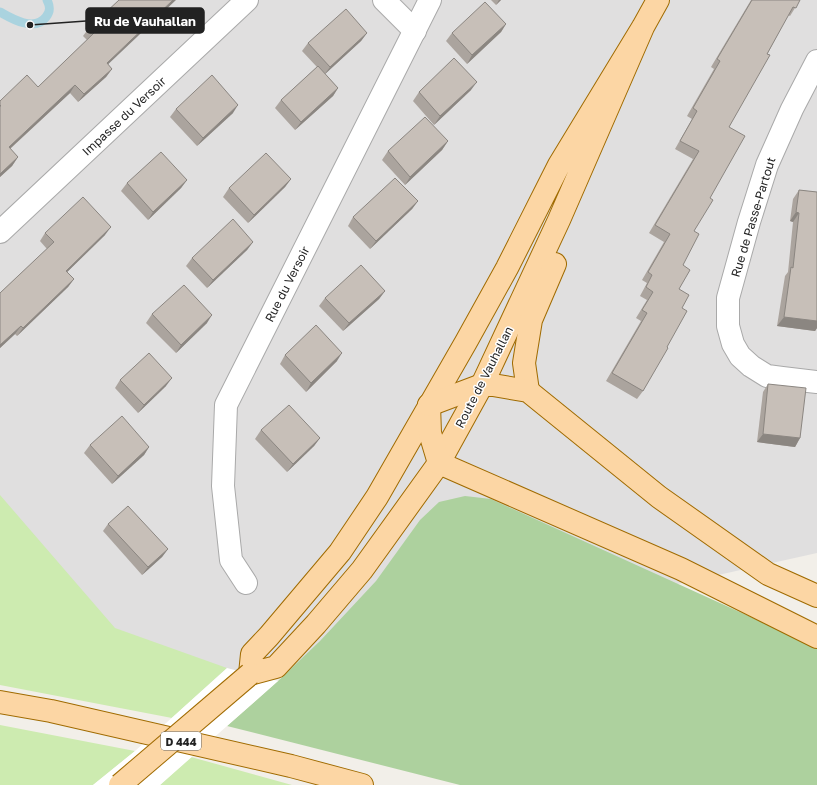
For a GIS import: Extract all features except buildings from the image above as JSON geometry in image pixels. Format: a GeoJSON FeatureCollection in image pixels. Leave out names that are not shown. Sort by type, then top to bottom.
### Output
{"type":"FeatureCollection","features":[{"type":"Feature","properties":{"kind":"main road","name":"Route de Vauhallan"},"geometry":{"type":"LineString","coordinates":[[250,674],[252,654],[340,552],[377,497],[466,342],[559,165],[658,0]]}},
{"type":"Feature","properties":{"kind":"main road","name":"Route de Vauhallan"},"geometry":{"type":"LineString","coordinates":[[120,785],[250,674],[276,667],[316,624],[362,570],[439,463],[482,385],[559,220],[643,27]]}},
{"type":"Feature","properties":{"kind":"main road"},"geometry":{"type":"LineString","coordinates":[[528,391],[524,363],[530,320],[560,252],[559,220]]}},
{"type":"Feature","properties":{"kind":"main road"},"geometry":{"type":"LineString","coordinates":[[817,596],[768,574],[665,501],[528,391],[493,385],[482,385],[429,405],[430,433],[439,463],[681,569],[817,637]]}},
{"type":"Feature","properties":{"kind":"main road","name":"D 444"},"geometry":{"type":"LineString","coordinates":[[0,702],[51,711],[291,766],[362,785]]}},
{"type":"Feature","properties":{"kind":"street","name":"Impasse du Versoir"},"geometry":{"type":"LineString","coordinates":[[0,232],[247,0]]}},
{"type":"Feature","properties":{"kind":"street"},"geometry":{"type":"LineString","coordinates":[[384,0],[414,31]]}},
{"type":"Feature","properties":{"kind":"street","name":"Rue du Versoir"},"geometry":{"type":"LineString","coordinates":[[246,583],[231,560],[222,486],[226,405],[430,0]]}},
{"type":"Feature","properties":{"kind":"street","name":"Rue de Passe-Partout"},"geometry":{"type":"LineString","coordinates":[[817,61],[792,109],[767,165],[749,222],[728,298],[728,326],[733,344],[740,356],[767,376],[817,382]]}},
{"type":"Feature","properties":{"kind":"shaded area"},"geometry":{"type":"Polygon","coordinates":[[[0,0],[817,0],[817,553],[154,701],[0,664],[0,0]]]}},
{"type":"Feature","properties":{"kind":"green space"},"geometry":{"type":"Polygon","coordinates":[[[0,495],[115,628],[227,668],[172,718],[0,685],[0,495]]]}},
{"type":"Feature","properties":{"kind":"green space"},"geometry":{"type":"Polygon","coordinates":[[[465,496],[491,499],[817,647],[817,785],[460,785],[227,726],[320,641],[376,581],[420,520],[439,502],[465,496]]]}},
{"type":"Feature","properties":{"kind":"green space"},"geometry":{"type":"Polygon","coordinates":[[[0,725],[135,751],[93,785],[0,785],[0,725]]]}},
{"type":"Feature","properties":{"kind":"green space"},"geometry":{"type":"Polygon","coordinates":[[[191,757],[292,785],[160,785],[191,757]]]}},
{"type":"Feature","properties":{"kind":"pier"},"geometry":{"type":"Polygon","coordinates":[[[227,668],[278,681],[160,785],[93,785],[135,751],[227,668]]]}},
{"type":"Feature","properties":{"kind":"waterway"},"geometry":{"type":"LineString","coordinates":[[0,12],[17,21],[36,24],[49,13],[47,0]]}},
{"type":"Feature","properties":{"kind":"place","name":"Ru de Vauhallan"},"geometry":{"type":"Point","coordinates":[30,25]}}]}
